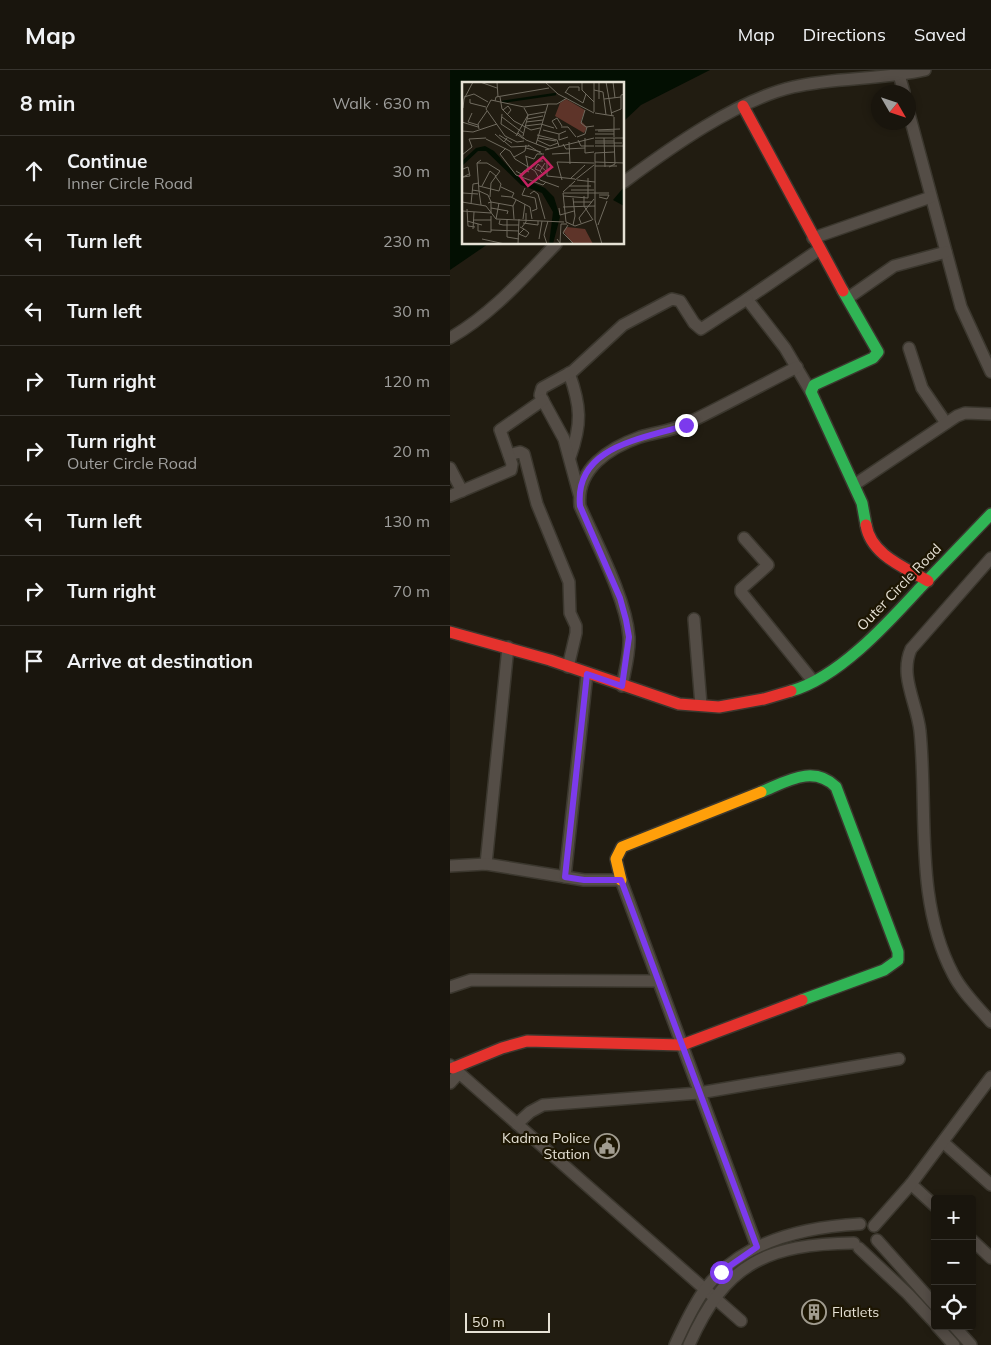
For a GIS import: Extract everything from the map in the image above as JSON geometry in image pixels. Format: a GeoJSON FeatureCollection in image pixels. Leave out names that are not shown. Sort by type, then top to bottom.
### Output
{"type":"FeatureCollection","features":[{"type":"Feature","properties":{"kind":"street"},"geometry":{"type":"LineString","coordinates":[[625,181],[662,155],[757,99],[792,87],[830,81],[899,75],[925,70]]}},
{"type":"Feature","properties":{"kind":"street"},"geometry":{"type":"LineString","coordinates":[[899,75],[902,85]]}},
{"type":"Feature","properties":{"kind":"street"},"geometry":{"type":"LineString","coordinates":[[743,106],[820,249],[877,349],[877,355],[873,358],[814,385],[811,392]]}},
{"type":"Feature","properties":{"kind":"street"},"geometry":{"type":"LineString","coordinates":[[913,130],[961,307],[991,372]]}},
{"type":"Feature","properties":{"kind":"street"},"geometry":{"type":"LineString","coordinates":[[814,238],[931,197]]}},
{"type":"Feature","properties":{"kind":"street"},"geometry":{"type":"LineString","coordinates":[[450,338],[485,315],[555,245]]}},
{"type":"Feature","properties":{"kind":"street"},"geometry":{"type":"LineString","coordinates":[[622,686],[629,637],[626,620],[620,598],[580,506],[570,457],[564,439],[540,393],[542,388],[569,373],[623,325],[672,299],[680,301],[694,323],[701,329],[747,300],[820,249]]}},
{"type":"Feature","properties":{"kind":"street"},"geometry":{"type":"LineString","coordinates":[[848,298],[894,266],[946,252]]}},
{"type":"Feature","properties":{"kind":"street"},"geometry":{"type":"LineString","coordinates":[[747,300],[785,348],[811,392],[866,515],[865,526],[868,536],[876,548],[928,581]]}},
{"type":"Feature","properties":{"kind":"street"},"geometry":{"type":"LineString","coordinates":[[909,348],[922,388],[946,423]]}},
{"type":"Feature","properties":{"kind":"street"},"geometry":{"type":"LineString","coordinates":[[579,496],[582,484],[594,464],[620,445],[686,425],[797,367]]}},
{"type":"Feature","properties":{"kind":"street"},"geometry":{"type":"LineString","coordinates":[[569,373],[577,398],[580,422],[570,457]]}},
{"type":"Feature","properties":{"kind":"street"},"geometry":{"type":"LineString","coordinates":[[450,496],[510,470],[512,464],[500,430],[544,400]]}},
{"type":"Feature","properties":{"kind":"street"},"geometry":{"type":"LineString","coordinates":[[854,485],[946,423],[965,413],[991,414]]}},
{"type":"Feature","properties":{"kind":"street"},"geometry":{"type":"LineString","coordinates":[[509,454],[520,452],[524,454],[537,504],[568,574],[570,613],[576,626],[568,667]]}},
{"type":"Feature","properties":{"kind":"street"},"geometry":{"type":"LineString","coordinates":[[450,468],[462,491]]}},
{"type":"Feature","properties":{"kind":"street","name":"Outer Circle Road"},"geometry":{"type":"LineString","coordinates":[[450,632],[508,647],[679,704],[719,706],[764,699],[799,689],[836,667],[873,638],[991,514]]}},
{"type":"Feature","properties":{"kind":"street"},"geometry":{"type":"LineString","coordinates":[[744,538],[768,565],[741,592],[813,681]]}},
{"type":"Feature","properties":{"kind":"street"},"geometry":{"type":"LineString","coordinates":[[991,558],[911,649],[905,668],[920,729],[925,853],[933,914],[941,946],[954,975],[991,1022]]}},
{"type":"Feature","properties":{"kind":"street"},"geometry":{"type":"LineString","coordinates":[[694,619],[701,706]]}},
{"type":"Feature","properties":{"kind":"street"},"geometry":{"type":"LineString","coordinates":[[486,864],[508,647]]}},
{"type":"Feature","properties":{"kind":"street"},"geometry":{"type":"LineString","coordinates":[[565,877],[587,674]]}},
{"type":"Feature","properties":{"kind":"street"},"geometry":{"type":"LineString","coordinates":[[454,1069],[526,1041],[682,1045],[884,970],[898,960],[898,952],[836,787],[827,778],[817,774],[804,775],[622,847],[617,852],[616,860],[621,880],[682,1045],[699,1093],[757,1247]]}},
{"type":"Feature","properties":{"kind":"street"},"geometry":{"type":"LineString","coordinates":[[450,866],[486,864],[584,880],[621,880]]}},
{"type":"Feature","properties":{"kind":"street"},"geometry":{"type":"LineString","coordinates":[[450,987],[471,980],[658,981]]}},
{"type":"Feature","properties":{"kind":"street"},"geometry":{"type":"LineString","coordinates":[[517,1124],[530,1112],[543,1105],[699,1093],[899,1059]]}},
{"type":"Feature","properties":{"kind":"street"},"geometry":{"type":"LineString","coordinates":[[450,1083],[454,1069]]}},
{"type":"Feature","properties":{"kind":"street"},"geometry":{"type":"LineString","coordinates":[[454,1069],[715,1296],[741,1321]]}},
{"type":"Feature","properties":{"kind":"street"},"geometry":{"type":"LineString","coordinates":[[874,1226],[912,1184],[991,1077]]}},
{"type":"Feature","properties":{"kind":"street"},"geometry":{"type":"LineString","coordinates":[[944,1143],[991,1184]]}},
{"type":"Feature","properties":{"kind":"street"},"geometry":{"type":"LineString","coordinates":[[912,1184],[931,1202]]}},
{"type":"Feature","properties":{"kind":"street"},"geometry":{"type":"LineString","coordinates":[[675,1345],[705,1289],[721,1272],[757,1247],[815,1229],[867,1223],[874,1226],[878,1233],[877,1240],[873,1246],[867,1249],[857,1245],[806,1245],[768,1256],[750,1264],[734,1276],[715,1296],[701,1319],[689,1345]]}},
{"type":"Feature","properties":{"kind":"street"},"geometry":{"type":"LineString","coordinates":[[860,1224],[854,1229],[852,1236],[857,1245],[908,1294],[931,1319]]}},
{"type":"Feature","properties":{"kind":"street"},"geometry":{"type":"LineString","coordinates":[[877,1240],[931,1301]]}},
{"type":"Feature","properties":{"kind":"street"},"geometry":{"type":"LineString","coordinates":[[976,1244],[991,1258]]}},
{"type":"Feature","properties":{"kind":"street"},"geometry":{"type":"LineString","coordinates":[[940,1330],[954,1345]]}},
{"type":"Feature","properties":{"kind":"street"},"geometry":{"type":"LineString","coordinates":[[958,1330],[971,1345]]}},
{"type":"Feature","properties":{"kind":"shaded area"},"geometry":{"type":"Polygon","coordinates":[[[450,70],[710,70],[641,105],[625,120],[625,82],[462,82],[462,245],[487,245],[450,270],[450,70]]]}},
{"type":"Feature","properties":{"kind":"traffic: fast"},"geometry":{"type":"LineString","coordinates":[[843,291],[878,352],[873,358],[814,385],[811,392],[862,503],[866,525]]}},
{"type":"Feature","properties":{"kind":"traffic: fast"},"geometry":{"type":"LineString","coordinates":[[791,691],[809,684],[826,674],[861,648],[991,514]]}},
{"type":"Feature","properties":{"kind":"traffic: fast"},"geometry":{"type":"LineString","coordinates":[[761,792],[790,780],[809,776],[827,780],[836,787],[898,952],[898,960],[884,970],[802,1000]]}},
{"type":"Feature","properties":{"kind":"traffic: slow"},"geometry":{"type":"LineString","coordinates":[[621,880],[616,859],[622,847],[761,792]]}},
{"type":"Feature","properties":{"kind":"traffic: jam"},"geometry":{"type":"LineString","coordinates":[[743,106],[843,291]]}},
{"type":"Feature","properties":{"kind":"traffic: jam"},"geometry":{"type":"LineString","coordinates":[[866,525],[869,535],[881,552],[899,565],[928,581]]}},
{"type":"Feature","properties":{"kind":"traffic: jam"},"geometry":{"type":"LineString","coordinates":[[450,632],[550,660],[679,704],[719,707],[764,699],[791,691]]}},
{"type":"Feature","properties":{"kind":"traffic: jam"},"geometry":{"type":"LineString","coordinates":[[453,1068],[502,1048],[527,1041],[682,1045],[802,1000]]}},
{"type":"Feature","properties":{"kind":"place","name":"Kadma Police Station"},"geometry":{"type":"Point","coordinates":[607,1146]}},
{"type":"Feature","properties":{"kind":"place","name":"Flatlets"},"geometry":{"type":"Point","coordinates":[814,1312]}},
{"type":"Feature","properties":{"kind":"route"},"geometry":{"type":"LineString","coordinates":[[686,425],[640,437],[620,445],[594,464],[582,484],[579,496],[580,506],[620,598],[629,637],[628,655],[622,686],[587,674],[565,877],[584,880],[621,880],[757,1247],[721,1272]]}}]}
